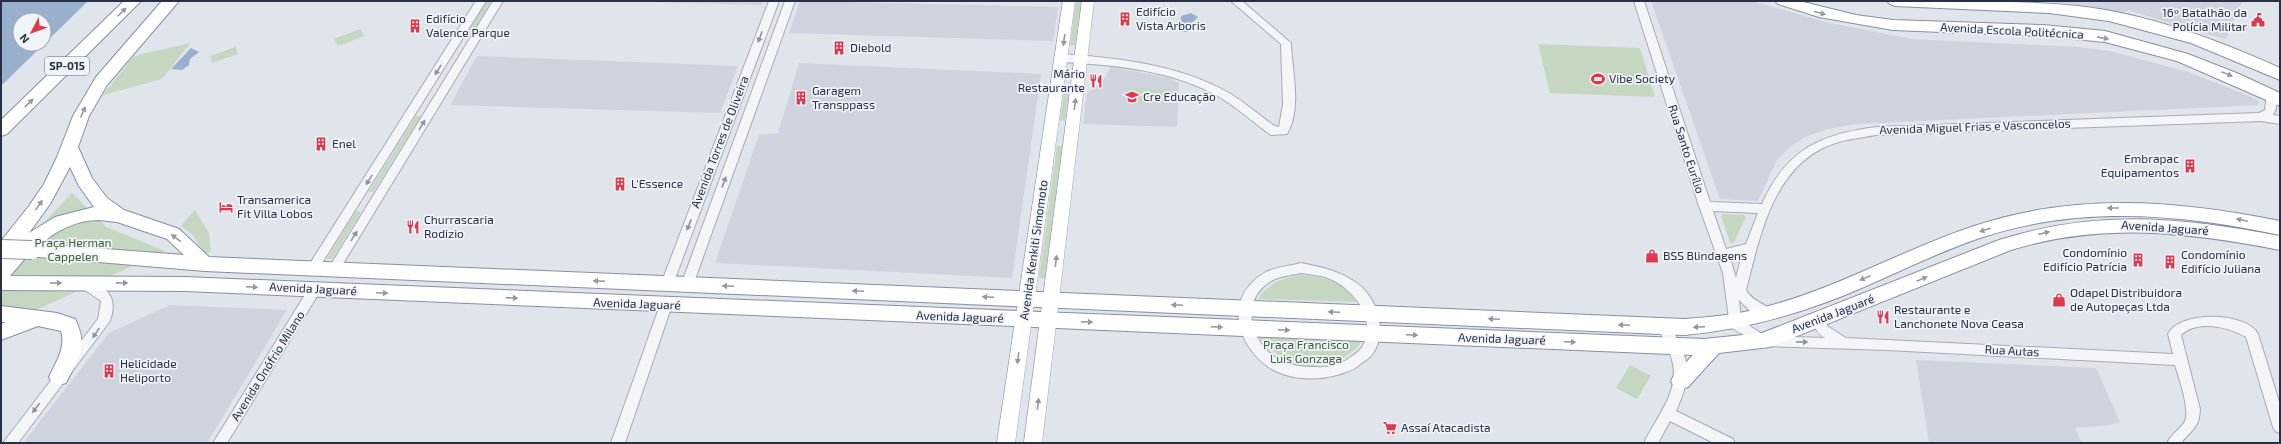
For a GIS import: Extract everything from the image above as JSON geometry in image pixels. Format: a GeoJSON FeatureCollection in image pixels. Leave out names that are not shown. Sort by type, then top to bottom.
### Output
{"type":"FeatureCollection","features":[{"type":"Feature","properties":{"kind":"highway","name":"SP-015"},"geometry":{"type":"LineString","coordinates":[[1,130],[133,1]]}},
{"type":"Feature","properties":{"kind":"highway"},"geometry":{"type":"LineString","coordinates":[[1,253],[48,193],[70,148],[83,110],[94,92],[105,76],[171,1]]}},
{"type":"Feature","properties":{"kind":"highway","name":"Avenida Escola Politécnica"},"geometry":{"type":"LineString","coordinates":[[1783,1],[1829,15],[1867,22],[1931,27],[2039,30],[2108,38],[2206,66],[2276,97]]}},
{"type":"Feature","properties":{"kind":"highway","name":"Avenida Escola Politécnica"},"geometry":{"type":"LineString","coordinates":[[1895,1],[2050,8],[2103,14],[2193,38],[2242,57],[2280,75]]}},
{"type":"Feature","properties":{"kind":"highway"},"geometry":{"type":"LineString","coordinates":[[70,148],[91,192],[101,203],[118,216]]}},
{"type":"Feature","properties":{"kind":"highway","name":"Avenida Jaguaré"},"geometry":{"type":"LineString","coordinates":[[1,249],[40,250],[205,264],[1701,327],[1735,323],[1768,314],[1824,295],[1976,233],[2041,214],[2112,207],[2172,209],[2228,217],[2280,228]]}},
{"type":"Feature","properties":{"kind":"highway"},"geometry":{"type":"LineString","coordinates":[[3,280],[31,242],[57,224],[88,213],[118,216],[173,234],[205,264]]}},
{"type":"Feature","properties":{"kind":"highway","name":"Avenida Jaguaré"},"geometry":{"type":"LineString","coordinates":[[3,280],[28,284],[185,284],[315,289],[666,305],[1712,347],[1763,341],[2005,245],[2046,232],[2126,224],[2230,234],[2280,243]]}},
{"type":"Feature","properties":{"kind":"highway"},"geometry":{"type":"LineString","coordinates":[[1,314],[39,320],[57,321],[68,325],[72,330],[73,348],[59,377]]}},
{"type":"Feature","properties":{"kind":"highway"},"geometry":{"type":"LineString","coordinates":[[1,332],[39,320]]}},
{"type":"Feature","properties":{"kind":"highway"},"geometry":{"type":"LineString","coordinates":[[1681,381],[1712,347]]}},
{"type":"Feature","properties":{"kind":"main road","name":"Avenida Kenkiti Simomoto"},"geometry":{"type":"LineString","coordinates":[[1006,443],[1069,1]]}},
{"type":"Feature","properties":{"kind":"main road","name":"Avenida Kenkiti Simomoto"},"geometry":{"type":"LineString","coordinates":[[1033,443],[1088,1]]}},
{"type":"Feature","properties":{"kind":"main road"},"geometry":{"type":"LineString","coordinates":[[1051,133],[1072,134]]}},
{"type":"Feature","properties":{"kind":"street"},"geometry":{"type":"LineString","coordinates":[[313,268],[481,1]]}},
{"type":"Feature","properties":{"kind":"street"},"geometry":{"type":"LineString","coordinates":[[334,269],[498,1]]}},
{"type":"Feature","properties":{"kind":"street","name":"Avenida Torres de Oliveira"},"geometry":{"type":"LineString","coordinates":[[667,284],[774,1]]}},
{"type":"Feature","properties":{"kind":"street","name":"Avenida Torres de Oliveira"},"geometry":{"type":"LineString","coordinates":[[687,284],[790,1]]}},
{"type":"Feature","properties":{"kind":"street"},"geometry":{"type":"LineString","coordinates":[[1061,58],[1081,59],[1167,73],[1198,83],[1225,96],[1275,132],[1283,131],[1287,127],[1289,114],[1286,43],[1236,1]]}},
{"type":"Feature","properties":{"kind":"street","name":"Rua Santo Eurílio"},"geometry":{"type":"LineString","coordinates":[[1639,1],[1705,206],[1729,273],[1740,289],[1745,300],[1768,314]]}},
{"type":"Feature","properties":{"kind":"street"},"geometry":{"type":"LineString","coordinates":[[770,12],[786,13]]}},
{"type":"Feature","properties":{"kind":"street"},"geometry":{"type":"LineString","coordinates":[[450,50],[468,50]]}},
{"type":"Feature","properties":{"kind":"street"},"geometry":{"type":"LineString","coordinates":[[752,60],[768,61]]}},
{"type":"Feature","properties":{"kind":"street"},"geometry":{"type":"LineString","coordinates":[[2262,117],[2270,112],[2276,97]]}},
{"type":"Feature","properties":{"kind":"street"},"geometry":{"type":"LineString","coordinates":[[416,104],[434,105]]}},
{"type":"Feature","properties":{"kind":"street"},"geometry":{"type":"LineString","coordinates":[[732,112],[749,113]]}},
{"type":"Feature","properties":{"kind":"street","name":"Avenida Miguel Frias e Vasconcelos"},"geometry":{"type":"LineString","coordinates":[[1740,289],[1750,247],[1765,209],[1774,189],[1793,162],[1817,146],[1858,132],[2262,117],[2280,120]]}},
{"type":"Feature","properties":{"kind":"street"},"geometry":{"type":"LineString","coordinates":[[354,202],[374,203]]}},
{"type":"Feature","properties":{"kind":"street"},"geometry":{"type":"LineString","coordinates":[[1705,206],[1765,209]]}},
{"type":"Feature","properties":{"kind":"street"},"geometry":{"type":"LineString","coordinates":[[1721,252],[1729,254],[1750,247]]}},
{"type":"Feature","properties":{"kind":"street"},"geometry":{"type":"LineString","coordinates":[[1306,268],[1332,273],[1350,283],[1364,296],[1373,314],[1374,334],[1366,350],[1352,363],[1333,371],[1311,373],[1289,369],[1269,360],[1254,346],[1245,328],[1244,308],[1250,292],[1263,279],[1280,271],[1306,268]]}},
{"type":"Feature","properties":{"kind":"street","name":"Rua Santo Eurílio"},"geometry":{"type":"LineString","coordinates":[[1729,273],[1735,323]]}},
{"type":"Feature","properties":{"kind":"street"},"geometry":{"type":"LineString","coordinates":[[10,443],[59,377],[90,342],[104,321],[108,311],[108,301],[104,294],[83,283]]}},
{"type":"Feature","properties":{"kind":"street","name":"Avenida Onófrio Milano"},"geometry":{"type":"LineString","coordinates":[[220,443],[315,289]]}},
{"type":"Feature","properties":{"kind":"street"},"geometry":{"type":"LineString","coordinates":[[618,443],[666,305]]}},
{"type":"Feature","properties":{"kind":"street","name":"Rua Autas"},"geometry":{"type":"LineString","coordinates":[[1821,318],[1821,329],[1833,338],[1845,343]]}},
{"type":"Feature","properties":{"kind":"street"},"geometry":{"type":"LineString","coordinates":[[2174,443],[2177,437],[2189,429],[2193,420],[2192,403],[2179,360],[2174,334],[2177,329],[2187,323],[2222,322],[2248,331],[2254,338],[2280,427]]}},
{"type":"Feature","properties":{"kind":"street"},"geometry":{"type":"LineString","coordinates":[[1735,323],[1763,341]]}},
{"type":"Feature","properties":{"kind":"street"},"geometry":{"type":"LineString","coordinates":[[1651,443],[1667,413],[1681,381],[1678,359],[1674,346],[1662,326]]}},
{"type":"Feature","properties":{"kind":"street","name":"Rua Autas"},"geometry":{"type":"LineString","coordinates":[[1763,341],[1845,343],[2179,360]]}},
{"type":"Feature","properties":{"kind":"street"},"geometry":{"type":"LineString","coordinates":[[1667,413],[1728,443]]}},
{"type":"Feature","properties":{"kind":"shaded area"},"geometry":{"type":"Polygon","coordinates":[[[616,1],[763,1],[761,5],[616,1]]]}},
{"type":"Feature","properties":{"kind":"shaded area"},"geometry":{"type":"Polygon","coordinates":[[[800,1],[1058,7],[1053,41],[789,33],[800,1]]]}},
{"type":"Feature","properties":{"kind":"shaded area"},"geometry":{"type":"Polygon","coordinates":[[[1651,1],[1751,1],[1830,23],[1912,39],[2078,47],[2110,51],[2188,72],[2252,97],[2259,102],[2257,105],[1858,124],[1827,129],[1805,137],[1790,147],[1777,160],[1758,201],[1720,199],[1651,1]]]}},
{"type":"Feature","properties":{"kind":"shaded area"},"geometry":{"type":"Polygon","coordinates":[[[2027,1],[2242,1],[2226,39],[2190,30],[2129,10],[2122,13],[2075,4],[2027,1]]]}},
{"type":"Feature","properties":{"kind":"shaded area"},"geometry":{"type":"Polygon","coordinates":[[[477,56],[738,66],[720,113],[450,105],[477,56]]]}},
{"type":"Feature","properties":{"kind":"shaded area"},"geometry":{"type":"Polygon","coordinates":[[[799,63],[1041,74],[1012,278],[715,263],[759,135],[778,133],[799,63]]]}},
{"type":"Feature","properties":{"kind":"shaded area","name":"Cre Educação"},"geometry":{"type":"Polygon","coordinates":[[[1111,67],[1170,78],[1179,83],[1177,127],[1083,124],[1087,93],[1101,84],[1111,67]]]}},
{"type":"Feature","properties":{"kind":"shaded area"},"geometry":{"type":"Polygon","coordinates":[[[170,305],[287,310],[207,443],[23,443],[109,333],[170,305]]]}},
{"type":"Feature","properties":{"kind":"shaded area"},"geometry":{"type":"Polygon","coordinates":[[[1916,360],[2096,368],[2120,422],[2110,425],[2075,428],[2082,443],[1929,443],[1916,360]]]}},
{"type":"Feature","properties":{"kind":"green space"},"geometry":{"type":"Polygon","coordinates":[[[487,1],[491,1],[469,38],[464,38],[487,1]]]}},
{"type":"Feature","properties":{"kind":"green space"},"geometry":{"type":"Polygon","coordinates":[[[1076,1],[1081,1],[1075,45],[1070,45],[1076,1]]]}},
{"type":"Feature","properties":{"kind":"green space"},"geometry":{"type":"Polygon","coordinates":[[[360,29],[364,36],[338,46],[334,39],[360,29]]]}},
{"type":"Feature","properties":{"kind":"green space"},"geometry":{"type":"Polygon","coordinates":[[[190,43],[162,79],[103,95],[134,56],[190,43]]]}},
{"type":"Feature","properties":{"kind":"green space","name":"Vibe Society"},"geometry":{"type":"Polygon","coordinates":[[[1538,44],[1640,48],[1655,97],[1550,93],[1538,44]]]}},
{"type":"Feature","properties":{"kind":"green space"},"geometry":{"type":"Polygon","coordinates":[[[236,47],[238,54],[212,63],[210,56],[236,47]]]}},
{"type":"Feature","properties":{"kind":"green space"},"geometry":{"type":"Polygon","coordinates":[[[1065,84],[1070,84],[1065,121],[1060,120],[1065,84]]]}},
{"type":"Feature","properties":{"kind":"green space"},"geometry":{"type":"Polygon","coordinates":[[[1134,88],[1171,90],[1170,104],[1133,102],[1134,88]]]}},
{"type":"Feature","properties":{"kind":"green space"},"geometry":{"type":"Polygon","coordinates":[[[416,116],[421,116],[373,192],[369,192],[416,116]]]}},
{"type":"Feature","properties":{"kind":"green space"},"geometry":{"type":"Polygon","coordinates":[[[1057,146],[1062,146],[1045,278],[1039,278],[1057,146]]]}},
{"type":"Feature","properties":{"kind":"green space","name":"Praça Herman Cappelen"},"geometry":{"type":"Polygon","coordinates":[[[72,193],[106,227],[165,251],[1,326],[1,267],[72,193]]]}},
{"type":"Feature","properties":{"kind":"green space"},"geometry":{"type":"Polygon","coordinates":[[[195,210],[209,233],[211,252],[204,253],[193,235],[181,226],[195,210]]]}},
{"type":"Feature","properties":{"kind":"green space"},"geometry":{"type":"Polygon","coordinates":[[[356,211],[361,212],[332,259],[327,259],[356,211]]]}},
{"type":"Feature","properties":{"kind":"green space"},"geometry":{"type":"Polygon","coordinates":[[[1723,214],[1743,215],[1746,217],[1733,244],[1730,242],[1721,216],[1723,214]]]}},
{"type":"Feature","properties":{"kind":"green space","name":"Praça Francisco Luis Gonzaga"},"geometry":{"type":"Polygon","coordinates":[[[1302,275],[1325,279],[1339,285],[1351,295],[1356,302],[1258,299],[1271,285],[1289,277],[1302,275]]]}},
{"type":"Feature","properties":{"kind":"green space","name":"Praça Francisco Luis Gonzaga"},"geometry":{"type":"Polygon","coordinates":[[[1259,338],[1360,341],[1361,343],[1349,354],[1336,361],[1323,365],[1309,365],[1296,363],[1283,357],[1270,349],[1259,338]]]}},
{"type":"Feature","properties":{"kind":"green space"},"geometry":{"type":"Polygon","coordinates":[[[1630,365],[1651,376],[1637,399],[1616,388],[1630,365]]]}},
{"type":"Feature","properties":{"kind":"water"},"geometry":{"type":"Polygon","coordinates":[[[1,1],[88,1],[52,36],[52,12],[12,12],[12,52],[36,52],[1,86],[1,1]]]}},
{"type":"Feature","properties":{"kind":"water"},"geometry":{"type":"Polygon","coordinates":[[[1191,13],[1198,17],[1189,26],[1189,32],[1180,32],[1181,16],[1191,13]]]}},
{"type":"Feature","properties":{"kind":"water"},"geometry":{"type":"Polygon","coordinates":[[[191,48],[199,52],[190,59],[189,65],[182,70],[171,69],[191,48]]]}},
{"type":"Feature","properties":{"kind":"place","name":"Edifício Vista Arboris"},"geometry":{"type":"Point","coordinates":[1125,19]}},
{"type":"Feature","properties":{"kind":"place","name":"16º Batalhão da Polícia Militar"},"geometry":{"type":"Point","coordinates":[2258,20]}},
{"type":"Feature","properties":{"kind":"place","name":"Edifício Valence Parque"},"geometry":{"type":"Point","coordinates":[415,26]}},
{"type":"Feature","properties":{"kind":"place","name":"Diebold"},"geometry":{"type":"Point","coordinates":[839,48]}},
{"type":"Feature","properties":{"kind":"place","name":"Vibe Society"},"geometry":{"type":"Point","coordinates":[1598,79]}},
{"type":"Feature","properties":{"kind":"place","name":"Mário Restaurante"},"geometry":{"type":"Point","coordinates":[1096,81]}},
{"type":"Feature","properties":{"kind":"place","name":"Cre Educação"},"geometry":{"type":"Point","coordinates":[1132,97]}},
{"type":"Feature","properties":{"kind":"place","name":"Garagem Transppass"},"geometry":{"type":"Point","coordinates":[801,98]}},
{"type":"Feature","properties":{"kind":"place","name":"Enel"},"geometry":{"type":"Point","coordinates":[321,144]}},
{"type":"Feature","properties":{"kind":"place","name":"Embrapac Equipamentos"},"geometry":{"type":"Point","coordinates":[2190,166]}},
{"type":"Feature","properties":{"kind":"place","name":"L'Essence"},"geometry":{"type":"Point","coordinates":[620,184]}},
{"type":"Feature","properties":{"kind":"place","name":"Transamerica Fit Villa Lobos"},"geometry":{"type":"Point","coordinates":[226,207]}},
{"type":"Feature","properties":{"kind":"place","name":"Churrascaria Rodizio"},"geometry":{"type":"Point","coordinates":[413,227]}},
{"type":"Feature","properties":{"kind":"place","name":"BSS Blindagens"},"geometry":{"type":"Point","coordinates":[1652,256]}},
{"type":"Feature","properties":{"kind":"place","name":"Condomínio Edifício Patrícia"},"geometry":{"type":"Point","coordinates":[2138,260]}},
{"type":"Feature","properties":{"kind":"place","name":"Condomínio Edifício Juliana"},"geometry":{"type":"Point","coordinates":[2170,262]}},
{"type":"Feature","properties":{"kind":"place","name":"Odapel Distribuidora de Autopeças Ltda"},"geometry":{"type":"Point","coordinates":[2059,300]}},
{"type":"Feature","properties":{"kind":"place","name":"Restaurante e Lanchonete Nova Ceasa"},"geometry":{"type":"Point","coordinates":[1883,317]}},
{"type":"Feature","properties":{"kind":"place","name":"Helicidade Heliporto"},"geometry":{"type":"Point","coordinates":[109,371]}},
{"type":"Feature","properties":{"kind":"place","name":"Assaí Atacadista"},"geometry":{"type":"Point","coordinates":[1390,428]}}]}
